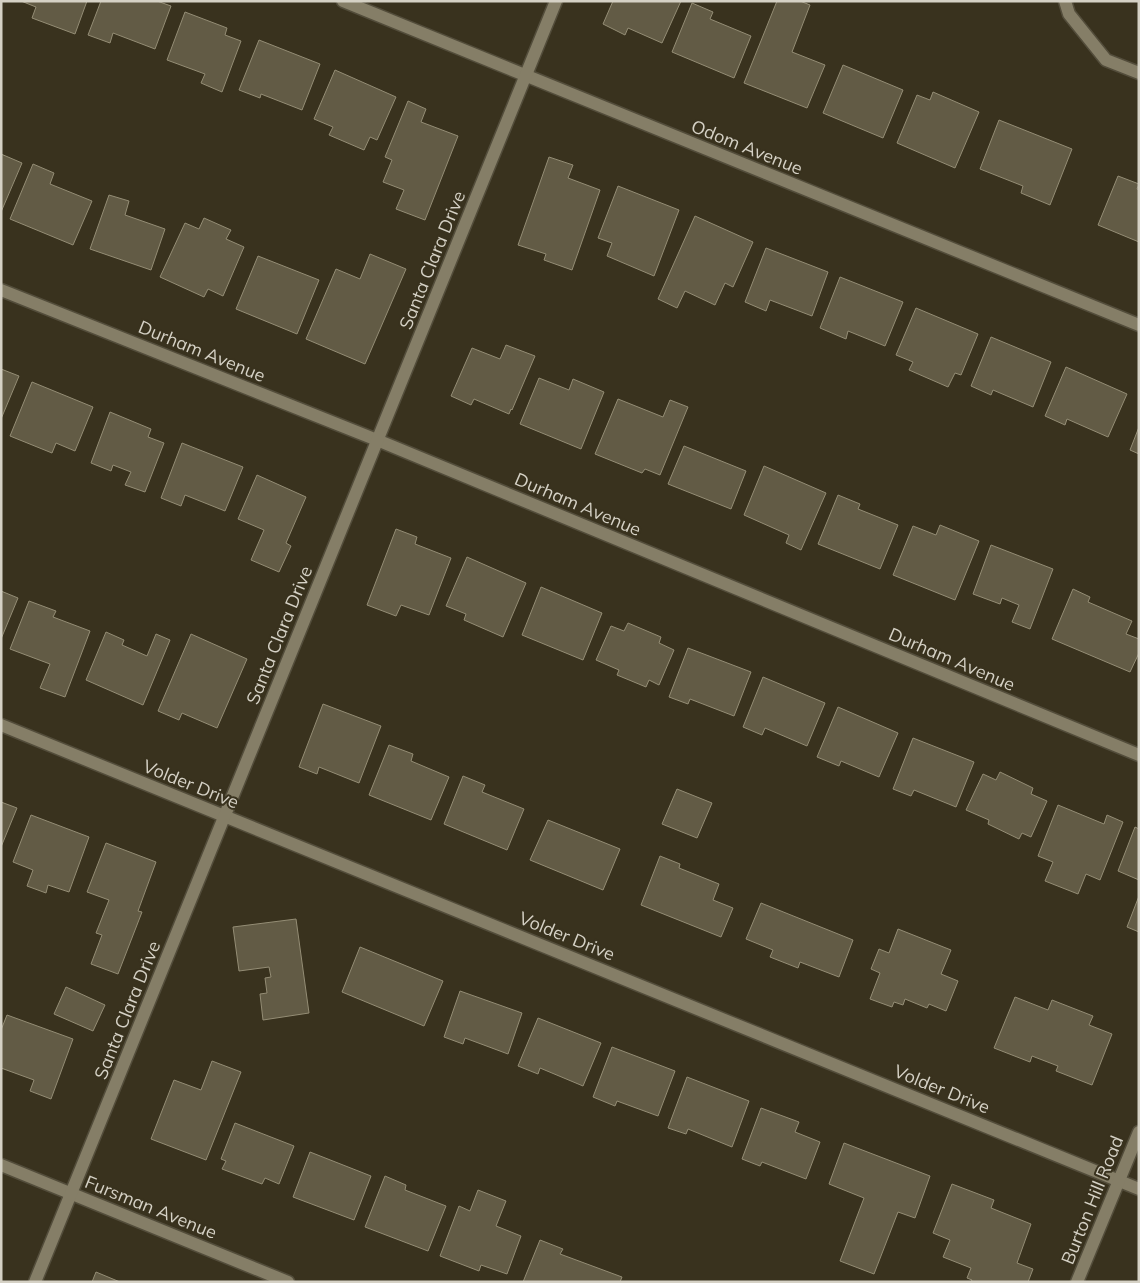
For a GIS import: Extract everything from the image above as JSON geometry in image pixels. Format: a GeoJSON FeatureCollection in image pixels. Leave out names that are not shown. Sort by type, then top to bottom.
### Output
{"type":"FeatureCollection","features":[{"type":"Feature","properties":{"kind":"street","name":"Odom Avenue"},"geometry":{"type":"LineString","coordinates":[[343,1],[1139,325]]}},
{"type":"Feature","properties":{"kind":"street","name":"Santa Clara Drive"},"geometry":{"type":"LineString","coordinates":[[35,1282],[556,1]]}},
{"type":"Feature","properties":{"kind":"street"},"geometry":{"type":"LineString","coordinates":[[1065,1],[1069,14],[1106,60],[1139,73]]}},
{"type":"Feature","properties":{"kind":"street","name":"Durham Avenue"},"geometry":{"type":"LineString","coordinates":[[1,290],[378,440],[1139,755]]}},
{"type":"Feature","properties":{"kind":"street","name":"Volder Drive"},"geometry":{"type":"LineString","coordinates":[[1,725],[1139,1189]]}},
{"type":"Feature","properties":{"kind":"street","name":"Burton Hill Road"},"geometry":{"type":"LineString","coordinates":[[1077,1282],[1138,1133]]}},
{"type":"Feature","properties":{"kind":"street","name":"Fursman Avenue"},"geometry":{"type":"LineString","coordinates":[[1,1165],[288,1282]]}},
{"type":"Feature","properties":{"kind":"building"},"geometry":{"type":"Polygon","coordinates":[[[21,1],[87,1],[75,34],[32,18],[36,7],[21,1]]]}},
{"type":"Feature","properties":{"kind":"building"},"geometry":{"type":"Polygon","coordinates":[[[101,1],[157,1],[171,6],[155,49],[113,33],[110,43],[88,35],[101,1]]]}},
{"type":"Feature","properties":{"kind":"building"},"geometry":{"type":"Polygon","coordinates":[[[613,1],[681,1],[662,43],[628,28],[625,35],[603,24],[613,1]]]}},
{"type":"Feature","properties":{"kind":"building"},"geometry":{"type":"Polygon","coordinates":[[[777,1],[800,1],[810,5],[792,52],[825,65],[807,108],[744,83],[777,1]]]}},
{"type":"Feature","properties":{"kind":"building"},"geometry":{"type":"Polygon","coordinates":[[[692,3],[713,12],[710,19],[751,36],[734,78],[672,52],[692,3]]]}},
{"type":"Feature","properties":{"kind":"building"},"geometry":{"type":"Polygon","coordinates":[[[185,12],[227,28],[225,35],[241,41],[222,92],[201,83],[205,74],[167,60],[185,12]]]}},
{"type":"Feature","properties":{"kind":"building"},"geometry":{"type":"Polygon","coordinates":[[[259,40],[320,64],[302,110],[261,94],[260,98],[239,90],[259,40]]]}},
{"type":"Feature","properties":{"kind":"building"},"geometry":{"type":"Polygon","coordinates":[[[843,65],[903,90],[883,138],[823,113],[843,65]]]}},
{"type":"Feature","properties":{"kind":"building"},"geometry":{"type":"Polygon","coordinates":[[[335,70],[396,97],[377,140],[370,137],[364,150],[329,135],[333,127],[314,119],[335,70]]]}},
{"type":"Feature","properties":{"kind":"building"},"geometry":{"type":"Polygon","coordinates":[[[933,92],[979,112],[955,168],[897,143],[917,95],[930,100],[933,92]]]}},
{"type":"Feature","properties":{"kind":"building"},"geometry":{"type":"Polygon","coordinates":[[[408,101],[426,109],[421,122],[458,136],[425,220],[396,209],[404,190],[383,182],[392,160],[385,157],[408,101]]]}},
{"type":"Feature","properties":{"kind":"building"},"geometry":{"type":"Polygon","coordinates":[[[999,120],[1072,149],[1050,205],[1021,193],[1023,186],[980,169],[999,120]]]}},
{"type":"Feature","properties":{"kind":"building"},"geometry":{"type":"Polygon","coordinates":[[[1,154],[22,163],[1,212],[1,154]]]}},
{"type":"Feature","properties":{"kind":"building"},"geometry":{"type":"Polygon","coordinates":[[[549,157],[573,165],[568,178],[600,190],[572,270],[544,260],[546,254],[518,245],[549,157]]]}},
{"type":"Feature","properties":{"kind":"building"},"geometry":{"type":"Polygon","coordinates":[[[33,164],[54,173],[50,184],[92,201],[73,245],[10,219],[33,164]]]}},
{"type":"Feature","properties":{"kind":"building"},"geometry":{"type":"Polygon","coordinates":[[[1118,176],[1139,184],[1137,189],[1139,190],[1139,242],[1098,225],[1118,176]]]}},
{"type":"Feature","properties":{"kind":"building"},"geometry":{"type":"Polygon","coordinates":[[[618,186],[679,210],[654,276],[607,256],[612,243],[598,238],[618,186]]]}},
{"type":"Feature","properties":{"kind":"building"},"geometry":{"type":"Polygon","coordinates":[[[109,195],[129,201],[125,215],[165,229],[151,270],[90,249],[109,195]]]}},
{"type":"Feature","properties":{"kind":"building"},"geometry":{"type":"Polygon","coordinates":[[[695,216],[753,242],[733,287],[725,283],[715,305],[685,291],[677,308],[658,299],[695,216]]]}},
{"type":"Feature","properties":{"kind":"building"},"geometry":{"type":"Polygon","coordinates":[[[204,218],[231,230],[226,239],[244,247],[223,296],[208,289],[204,297],[160,277],[185,223],[199,229],[204,218]]]}},
{"type":"Feature","properties":{"kind":"building"},"geometry":{"type":"Polygon","coordinates":[[[766,248],[828,272],[812,316],[770,300],[766,311],[745,302],[766,248]]]}},
{"type":"Feature","properties":{"kind":"building"},"geometry":{"type":"Polygon","coordinates":[[[370,254],[406,269],[365,364],[306,339],[336,269],[360,279],[370,254]]]}},
{"type":"Feature","properties":{"kind":"building"},"geometry":{"type":"Polygon","coordinates":[[[258,256],[319,280],[297,334],[236,309],[258,256]]]}},
{"type":"Feature","properties":{"kind":"building"},"geometry":{"type":"Polygon","coordinates":[[[840,277],[903,302],[885,346],[848,331],[846,339],[820,328],[840,277]]]}},
{"type":"Feature","properties":{"kind":"building"},"geometry":{"type":"Polygon","coordinates":[[[916,308],[978,334],[961,375],[955,373],[948,387],[909,370],[913,362],[896,355],[916,308]]]}},
{"type":"Feature","properties":{"kind":"building"},"geometry":{"type":"Polygon","coordinates":[[[991,337],[1051,362],[1033,407],[993,390],[991,395],[971,386],[991,337]]]}},
{"type":"Feature","properties":{"kind":"building"},"geometry":{"type":"Polygon","coordinates":[[[506,345],[535,356],[509,414],[474,399],[471,405],[451,396],[472,348],[500,359],[506,345]]]}},
{"type":"Feature","properties":{"kind":"building"},"geometry":{"type":"Polygon","coordinates":[[[1066,367],[1127,394],[1108,437],[1067,419],[1065,425],[1045,416],[1066,367]]]}},
{"type":"Feature","properties":{"kind":"building"},"geometry":{"type":"Polygon","coordinates":[[[1,369],[19,376],[1,419],[1,369]]]}},
{"type":"Feature","properties":{"kind":"building"},"geometry":{"type":"Polygon","coordinates":[[[539,378],[569,390],[573,379],[604,392],[581,449],[520,424],[539,378]]]}},
{"type":"Feature","properties":{"kind":"building"},"geometry":{"type":"Polygon","coordinates":[[[32,382],[93,407],[75,451],[56,443],[52,453],[10,436],[32,382]]]}},
{"type":"Feature","properties":{"kind":"building"},"geometry":{"type":"Polygon","coordinates":[[[618,399],[663,417],[670,400],[688,407],[660,475],[645,469],[642,473],[595,454],[618,399]]]}},
{"type":"Feature","properties":{"kind":"building"},"geometry":{"type":"Polygon","coordinates":[[[110,412],[151,429],[148,437],[164,443],[145,492],[125,485],[131,472],[113,465],[111,471],[91,463],[110,412]]]}},
{"type":"Feature","properties":{"kind":"building"},"geometry":{"type":"Polygon","coordinates":[[[1139,427],[1139,454],[1130,450],[1139,427]]]}},
{"type":"Feature","properties":{"kind":"building"},"geometry":{"type":"Polygon","coordinates":[[[182,443],[243,467],[225,511],[185,495],[181,506],[161,498],[182,443]]]}},
{"type":"Feature","properties":{"kind":"building"},"geometry":{"type":"Polygon","coordinates":[[[684,446],[746,471],[731,509],[668,484],[684,446]]]}},
{"type":"Feature","properties":{"kind":"building"},"geometry":{"type":"Polygon","coordinates":[[[764,466],[826,493],[801,550],[786,543],[789,535],[744,515],[764,466]]]}},
{"type":"Feature","properties":{"kind":"building"},"geometry":{"type":"Polygon","coordinates":[[[257,475],[306,497],[286,543],[291,546],[279,572],[251,560],[264,530],[238,519],[257,475]]]}},
{"type":"Feature","properties":{"kind":"building"},"geometry":{"type":"Polygon","coordinates":[[[838,495],[860,504],[858,509],[898,525],[880,569],[818,544],[838,495]]]}},
{"type":"Feature","properties":{"kind":"building"},"geometry":{"type":"Polygon","coordinates":[[[940,525],[979,541],[955,600],[893,575],[913,526],[936,535],[940,525]]]}},
{"type":"Feature","properties":{"kind":"building"},"geometry":{"type":"Polygon","coordinates":[[[396,529],[417,537],[415,544],[451,558],[429,615],[401,605],[396,616],[367,605],[396,529]]]}},
{"type":"Feature","properties":{"kind":"building"},"geometry":{"type":"Polygon","coordinates":[[[991,545],[1053,569],[1030,629],[1012,622],[1019,605],[1002,598],[1000,604],[973,594],[991,545]]]}},
{"type":"Feature","properties":{"kind":"building"},"geometry":{"type":"Polygon","coordinates":[[[467,557],[526,583],[503,637],[464,620],[466,614],[446,606],[467,557]]]}},
{"type":"Feature","properties":{"kind":"building"},"geometry":{"type":"Polygon","coordinates":[[[541,587],[602,613],[583,660],[522,635],[541,587]]]}},
{"type":"Feature","properties":{"kind":"building"},"geometry":{"type":"Polygon","coordinates":[[[1073,589],[1090,597],[1088,602],[1132,621],[1126,634],[1139,639],[1139,653],[1130,672],[1052,639],[1073,589]]]}},
{"type":"Feature","properties":{"kind":"building"},"geometry":{"type":"Polygon","coordinates":[[[1,591],[18,598],[1,639],[1,591]]]}},
{"type":"Feature","properties":{"kind":"building"},"geometry":{"type":"Polygon","coordinates":[[[29,601],[56,611],[53,617],[90,631],[65,697],[40,688],[50,664],[10,649],[29,601]]]}},
{"type":"Feature","properties":{"kind":"building"},"geometry":{"type":"Polygon","coordinates":[[[628,623],[661,637],[659,643],[674,650],[659,685],[649,680],[646,687],[617,675],[619,670],[596,660],[611,626],[624,631],[628,623]]]}},
{"type":"Feature","properties":{"kind":"building"},"geometry":{"type":"Polygon","coordinates":[[[106,632],[124,640],[122,645],[147,656],[156,634],[170,640],[143,705],[86,680],[106,632]]]}},
{"type":"Feature","properties":{"kind":"building"},"geometry":{"type":"Polygon","coordinates":[[[191,634],[247,659],[217,728],[182,713],[179,720],[158,711],[191,634]]]}},
{"type":"Feature","properties":{"kind":"building"},"geometry":{"type":"Polygon","coordinates":[[[688,648],[751,672],[734,716],[690,699],[688,704],[669,697],[688,648]]]}},
{"type":"Feature","properties":{"kind":"building"},"geometry":{"type":"Polygon","coordinates":[[[763,677],[825,703],[807,746],[765,728],[762,735],[743,727],[763,677]]]}},
{"type":"Feature","properties":{"kind":"building"},"geometry":{"type":"Polygon","coordinates":[[[323,704],[381,726],[359,783],[319,767],[317,774],[299,767],[323,704]]]}},
{"type":"Feature","properties":{"kind":"building"},"geometry":{"type":"Polygon","coordinates":[[[838,707],[898,733],[879,777],[841,761],[839,766],[817,757],[838,707]]]}},
{"type":"Feature","properties":{"kind":"building"},"geometry":{"type":"Polygon","coordinates":[[[913,738],[974,762],[956,807],[914,790],[911,796],[893,789],[913,738]]]}},
{"type":"Feature","properties":{"kind":"building"},"geometry":{"type":"Polygon","coordinates":[[[389,745],[413,754],[411,761],[449,777],[431,820],[369,795],[389,745]]]}},
{"type":"Feature","properties":{"kind":"building"},"geometry":{"type":"Polygon","coordinates":[[[1000,772],[1033,788],[1031,794],[1047,801],[1031,837],[1022,833],[1019,839],[988,824],[989,820],[966,810],[983,774],[996,780],[1000,772]]]}},
{"type":"Feature","properties":{"kind":"building"},"geometry":{"type":"Polygon","coordinates":[[[463,776],[485,785],[482,792],[524,809],[507,850],[444,824],[463,776]]]}},
{"type":"Feature","properties":{"kind":"building"},"geometry":{"type":"Polygon","coordinates":[[[677,789],[712,803],[697,838],[662,824],[677,789]]]}},
{"type":"Feature","properties":{"kind":"building"},"geometry":{"type":"Polygon","coordinates":[[[1,802],[17,808],[1,847],[1,802]]]}},
{"type":"Feature","properties":{"kind":"building"},"geometry":{"type":"Polygon","coordinates":[[[1058,805],[1104,824],[1107,815],[1123,822],[1100,880],[1086,874],[1078,894],[1045,881],[1053,862],[1038,856],[1058,805]]]}},
{"type":"Feature","properties":{"kind":"building"},"geometry":{"type":"Polygon","coordinates":[[[31,815],[89,837],[69,892],[48,885],[46,893],[27,886],[33,870],[13,862],[31,815]]]}},
{"type":"Feature","properties":{"kind":"building"},"geometry":{"type":"Polygon","coordinates":[[[548,820],[620,849],[603,890],[530,860],[548,820]]]}},
{"type":"Feature","properties":{"kind":"building"},"geometry":{"type":"Polygon","coordinates":[[[1135,827],[1139,829],[1139,880],[1118,871],[1135,827]]]}},
{"type":"Feature","properties":{"kind":"building"},"geometry":{"type":"Polygon","coordinates":[[[106,843],[156,862],[138,911],[142,912],[118,974],[91,964],[102,935],[96,933],[109,900],[87,892],[106,843]]]}},
{"type":"Feature","properties":{"kind":"building"},"geometry":{"type":"Polygon","coordinates":[[[660,856],[680,864],[679,868],[719,884],[713,900],[733,908],[721,937],[641,905],[660,856]]]}},
{"type":"Feature","properties":{"kind":"building"},"geometry":{"type":"Polygon","coordinates":[[[1139,896],[1139,932],[1127,927],[1139,896]]]}},
{"type":"Feature","properties":{"kind":"building"},"geometry":{"type":"Polygon","coordinates":[[[761,903],[853,940],[839,977],[800,962],[798,968],[770,957],[773,950],[746,939],[761,903]]]}},
{"type":"Feature","properties":{"kind":"building"},"geometry":{"type":"Polygon","coordinates":[[[296,919],[309,1013],[263,1020],[260,994],[267,993],[265,978],[271,977],[269,967],[239,971],[233,927],[296,919]]]}},
{"type":"Feature","properties":{"kind":"building"},"geometry":{"type":"Polygon","coordinates":[[[898,929],[951,950],[941,974],[958,981],[946,1011],[929,1004],[927,1008],[905,999],[903,1005],[894,1002],[892,1007],[870,999],[880,973],[871,969],[879,949],[889,953],[898,929]]]}},
{"type":"Feature","properties":{"kind":"building"},"geometry":{"type":"Polygon","coordinates":[[[360,947],[443,981],[424,1026],[342,992],[360,947]]]}},
{"type":"Feature","properties":{"kind":"building"},"geometry":{"type":"Polygon","coordinates":[[[66,987],[105,1005],[93,1031],[54,1014],[66,987]]]}},
{"type":"Feature","properties":{"kind":"building"},"geometry":{"type":"Polygon","coordinates":[[[460,991],[522,1013],[508,1054],[465,1038],[463,1044],[444,1037],[460,991]]]}},
{"type":"Feature","properties":{"kind":"building"},"geometry":{"type":"Polygon","coordinates":[[[1015,997],[1048,1010],[1052,1000],[1093,1016],[1089,1025],[1112,1034],[1092,1085],[1056,1071],[1058,1066],[1032,1056],[1030,1062],[994,1048],[1015,997]]]}},
{"type":"Feature","properties":{"kind":"building"},"geometry":{"type":"Polygon","coordinates":[[[7,1015],[73,1039],[51,1099],[30,1091],[34,1080],[1,1068],[1,1030],[7,1015]]]}},
{"type":"Feature","properties":{"kind":"building"},"geometry":{"type":"Polygon","coordinates":[[[538,1018],[601,1043],[583,1086],[540,1068],[538,1074],[518,1066],[538,1018]]]}},
{"type":"Feature","properties":{"kind":"building"},"geometry":{"type":"Polygon","coordinates":[[[612,1047],[675,1071],[658,1116],[617,1101],[615,1106],[593,1097],[612,1047]]]}},
{"type":"Feature","properties":{"kind":"building"},"geometry":{"type":"Polygon","coordinates":[[[212,1061],[241,1072],[206,1160],[151,1139],[174,1080],[201,1090],[212,1061]]]}},
{"type":"Feature","properties":{"kind":"building"},"geometry":{"type":"Polygon","coordinates":[[[687,1077],[749,1101],[732,1147],[688,1129],[686,1134],[668,1128],[687,1077]]]}},
{"type":"Feature","properties":{"kind":"building"},"geometry":{"type":"Polygon","coordinates":[[[761,1108],[799,1122],[795,1132],[820,1142],[806,1179],[762,1162],[760,1166],[742,1159],[761,1108]]]}},
{"type":"Feature","properties":{"kind":"building"},"geometry":{"type":"Polygon","coordinates":[[[235,1123],[294,1146],[279,1184],[265,1178],[262,1184],[222,1169],[226,1161],[221,1159],[235,1123]]]}},
{"type":"Feature","properties":{"kind":"building"},"geometry":{"type":"Polygon","coordinates":[[[844,1143],[930,1176],[915,1218],[898,1212],[874,1274],[840,1261],[864,1198],[829,1184],[844,1143]]]}},
{"type":"Feature","properties":{"kind":"building"},"geometry":{"type":"Polygon","coordinates":[[[310,1152],[371,1176],[354,1220],[293,1197],[310,1152]]]}},
{"type":"Feature","properties":{"kind":"building"},"geometry":{"type":"Polygon","coordinates":[[[385,1176],[406,1185],[405,1190],[446,1206],[428,1251],[365,1227],[385,1176]]]}},
{"type":"Feature","properties":{"kind":"building"},"geometry":{"type":"Polygon","coordinates":[[[952,1184],[994,1200],[991,1208],[1031,1224],[1017,1263],[1033,1269],[1028,1282],[971,1282],[972,1280],[967,1278],[971,1268],[943,1257],[950,1240],[933,1233],[952,1184]]]}},
{"type":"Feature","properties":{"kind":"building"},"geometry":{"type":"Polygon","coordinates":[[[478,1190],[506,1201],[496,1226],[521,1236],[507,1274],[481,1265],[479,1271],[440,1256],[459,1206],[470,1211],[478,1190]]]}},
{"type":"Feature","properties":{"kind":"building"},"geometry":{"type":"Polygon","coordinates":[[[540,1240],[563,1249],[560,1254],[622,1277],[620,1282],[523,1282],[540,1240]]]}},
{"type":"Feature","properties":{"kind":"building"},"geometry":{"type":"Polygon","coordinates":[[[96,1272],[120,1282],[92,1282],[96,1272]]]}}]}
